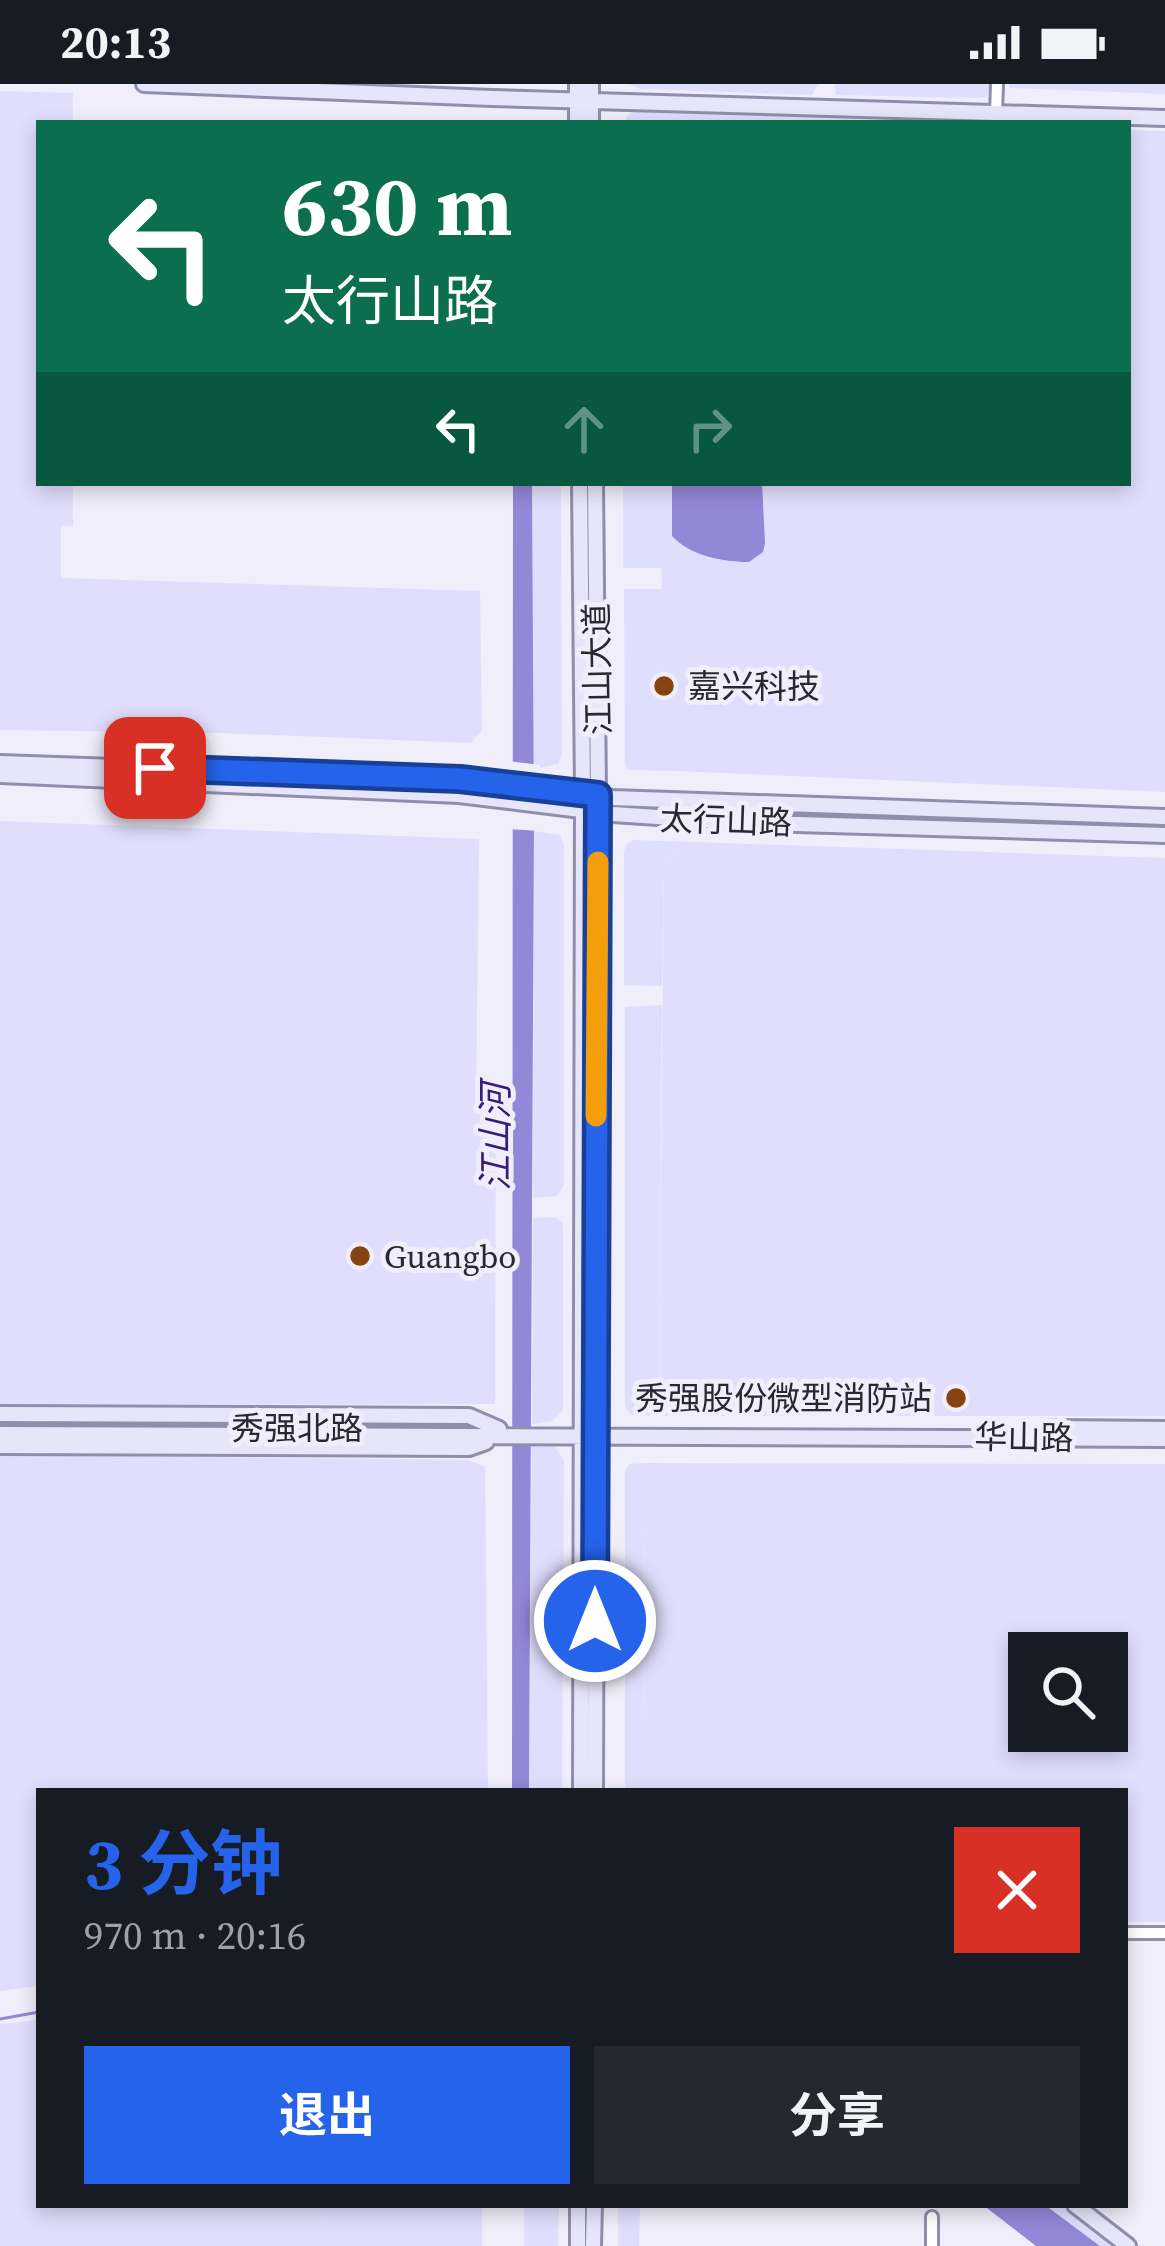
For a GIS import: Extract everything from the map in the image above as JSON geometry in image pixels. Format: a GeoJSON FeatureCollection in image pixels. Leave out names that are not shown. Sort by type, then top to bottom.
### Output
{"type":"FeatureCollection","features":[{"type":"Feature","properties":{"kind":"street"},"geometry":{"type":"LineString","coordinates":[[144,84],[1165,118]]}},
{"type":"Feature","properties":{"kind":"street"},"geometry":{"type":"LineString","coordinates":[[582,95],[591,84]]}},
{"type":"Feature","properties":{"kind":"street"},"geometry":{"type":"LineString","coordinates":[[996,114],[997,84]]}},
{"type":"Feature","properties":{"kind":"street","name":"江山大道"},"geometry":{"type":"LineString","coordinates":[[580,486],[590,794]]}},
{"type":"Feature","properties":{"kind":"street","name":"江山大道"},"geometry":{"type":"LineString","coordinates":[[581,1788],[595,486]]}},
{"type":"Feature","properties":{"kind":"street","name":"太行山路"},"geometry":{"type":"LineString","coordinates":[[0,763],[440,778],[590,812],[732,822],[1165,835]]}},
{"type":"Feature","properties":{"kind":"street","name":"太行山路"},"geometry":{"type":"LineString","coordinates":[[0,775],[308,787],[546,788],[590,794],[1165,817]]}},
{"type":"Feature","properties":{"kind":"street"},"geometry":{"type":"LineString","coordinates":[[0,1414],[469,1416],[501,1433]]}},
{"type":"Feature","properties":{"kind":"street","name":"华山路"},"geometry":{"type":"LineString","coordinates":[[588,1434],[933,1427],[1165,1429]]}},
{"type":"Feature","properties":{"kind":"street","name":"秀强北路"},"geometry":{"type":"LineString","coordinates":[[0,1430],[588,1434]]}},
{"type":"Feature","properties":{"kind":"street"},"geometry":{"type":"LineString","coordinates":[[0,1446],[470,1448],[501,1433]]}},
{"type":"Feature","properties":{"kind":"street","name":"江山大道"},"geometry":{"type":"LineString","coordinates":[[588,1434],[595,1788]]}},
{"type":"Feature","properties":{"kind":"street","name":"华山路"},"geometry":{"type":"LineString","coordinates":[[588,1434],[1165,1439]]}},
{"type":"Feature","properties":{"kind":"street"},"geometry":{"type":"LineString","coordinates":[[1128,1934],[1165,1933]]}},
{"type":"Feature","properties":{"kind":"street"},"geometry":{"type":"LineString","coordinates":[[578,2208],[578,2246]]}},
{"type":"Feature","properties":{"kind":"street"},"geometry":{"type":"LineString","coordinates":[[593,2246],[594,2208]]}},
{"type":"Feature","properties":{"kind":"street"},"geometry":{"type":"LineString","coordinates":[[1079,2208],[1128,2246]]}},
{"type":"Feature","properties":{"kind":"street"},"geometry":{"type":"LineString","coordinates":[[932,2217],[932,2246]]}},
{"type":"Feature","properties":{"kind":"shaded area"},"geometry":{"type":"Polygon","coordinates":[[[628,84],[818,84],[812,95],[640,89],[628,84]]]}},
{"type":"Feature","properties":{"kind":"shaded area"},"geometry":{"type":"Polygon","coordinates":[[[835,84],[990,84],[987,97],[972,98],[836,95],[835,84]]]}},
{"type":"Feature","properties":{"kind":"shaded area"},"geometry":{"type":"Polygon","coordinates":[[[1009,84],[1165,84],[1165,94],[1009,88],[1009,84]]]}},
{"type":"Feature","properties":{"kind":"shaded area"},"geometry":{"type":"Polygon","coordinates":[[[0,91],[73,93],[73,120],[36,120],[36,486],[73,486],[73,526],[61,526],[61,578],[480,591],[482,730],[471,743],[0,730],[0,91]]]}},
{"type":"Feature","properties":{"kind":"shaded area"},"geometry":{"type":"Polygon","coordinates":[[[0,107],[68,107],[68,120],[36,120],[36,149],[0,149],[0,107]]]}},
{"type":"Feature","properties":{"kind":"shaded area"},"geometry":{"type":"Polygon","coordinates":[[[645,110],[886,120],[626,120],[631,113],[645,110]]]}},
{"type":"Feature","properties":{"kind":"shaded area"},"geometry":{"type":"Polygon","coordinates":[[[1131,130],[1165,131],[1165,146],[1131,145],[1131,130]]]}},
{"type":"Feature","properties":{"kind":"shaded area"},"geometry":{"type":"Polygon","coordinates":[[[1131,145],[1165,146],[1165,792],[675,771],[663,764],[661,486],[1131,486],[1131,145]]]}},
{"type":"Feature","properties":{"kind":"shaded area"},"geometry":{"type":"Polygon","coordinates":[[[513,486],[532,486],[529,1788],[512,1788],[513,486]]]}},
{"type":"Feature","properties":{"kind":"shaded area"},"geometry":{"type":"Polygon","coordinates":[[[532,486],[561,486],[562,754],[558,764],[534,769],[532,486]]]}},
{"type":"Feature","properties":{"kind":"shaded area"},"geometry":{"type":"Polygon","coordinates":[[[623,486],[661,486],[662,568],[623,568],[623,486]]]}},
{"type":"Feature","properties":{"kind":"shaded area"},"geometry":{"type":"Polygon","coordinates":[[[672,486],[762,486],[765,543],[763,552],[749,562],[708,557],[672,536],[672,486]]]}},
{"type":"Feature","properties":{"kind":"shaded area"},"geometry":{"type":"Polygon","coordinates":[[[624,589],[662,589],[663,763],[675,771],[628,770],[625,764],[624,589]]]}},
{"type":"Feature","properties":{"kind":"shaded area"},"geometry":{"type":"Polygon","coordinates":[[[0,821],[479,839],[476,1099],[496,1100],[495,1404],[0,1405],[0,821]]]}},
{"type":"Feature","properties":{"kind":"shaded area"},"geometry":{"type":"Polygon","coordinates":[[[534,831],[560,835],[564,845],[564,1185],[557,1196],[533,1198],[534,831]]]}},
{"type":"Feature","properties":{"kind":"shaded area"},"geometry":{"type":"Polygon","coordinates":[[[633,840],[694,842],[674,850],[664,864],[662,986],[624,985],[624,852],[633,840]]]}},
{"type":"Feature","properties":{"kind":"shaded area"},"geometry":{"type":"Polygon","coordinates":[[[694,842],[1165,858],[1165,1416],[659,1416],[664,864],[674,850],[694,842]]]}},
{"type":"Feature","properties":{"kind":"shaded area"},"geometry":{"type":"Polygon","coordinates":[[[1165,1000],[1165,1096],[952,1092],[954,1001],[1165,1000]]]}},
{"type":"Feature","properties":{"kind":"shaded area"},"geometry":{"type":"Polygon","coordinates":[[[662,1005],[659,1416],[632,1415],[625,1402],[625,1007],[662,1005]]]}},
{"type":"Feature","properties":{"kind":"shaded area"},"geometry":{"type":"Polygon","coordinates":[[[951,1111],[1165,1111],[1165,1202],[951,1202],[951,1111]]]}},
{"type":"Feature","properties":{"kind":"shaded area"},"geometry":{"type":"Polygon","coordinates":[[[555,1217],[563,1228],[563,1411],[552,1421],[532,1424],[533,1218],[555,1217]]]}},
{"type":"Feature","properties":{"kind":"shaded area"},"geometry":{"type":"Polygon","coordinates":[[[532,1444],[555,1447],[564,1460],[562,1788],[529,1788],[532,1444]]]}},
{"type":"Feature","properties":{"kind":"shaded area"},"geometry":{"type":"Polygon","coordinates":[[[0,1455],[468,1460],[485,1467],[488,1788],[36,1788],[36,1986],[0,1991],[0,1455]]]}},
{"type":"Feature","properties":{"kind":"shaded area"},"geometry":{"type":"Polygon","coordinates":[[[644,1463],[1165,1464],[1165,1922],[1128,1922],[1128,1788],[645,1788],[644,1463]]]}},
{"type":"Feature","properties":{"kind":"shaded area"},"geometry":{"type":"Polygon","coordinates":[[[644,1463],[645,1788],[625,1788],[625,1470],[630,1464],[644,1463]]]}},
{"type":"Feature","properties":{"kind":"shaded area"},"geometry":{"type":"Polygon","coordinates":[[[952,1691],[1008,1691],[1008,1752],[1128,1752],[1128,1692],[1165,1692],[1165,1908],[1128,1908],[1128,1788],[952,1788],[952,1691]]]}},
{"type":"Feature","properties":{"kind":"shaded area"},"geometry":{"type":"Polygon","coordinates":[[[36,2020],[36,2208],[323,2208],[322,2246],[0,2246],[0,2024],[36,2020]]]}},
{"type":"Feature","properties":{"kind":"shaded area"},"geometry":{"type":"Polygon","coordinates":[[[323,2208],[482,2208],[482,2246],[322,2246],[323,2208]]]}},
{"type":"Feature","properties":{"kind":"shaded area"},"geometry":{"type":"Polygon","coordinates":[[[524,2208],[559,2208],[558,2246],[524,2246],[524,2208]]]}},
{"type":"Feature","properties":{"kind":"shaded area"},"geometry":{"type":"Polygon","coordinates":[[[618,2208],[640,2208],[639,2246],[618,2246],[618,2208]]]}},
{"type":"Feature","properties":{"kind":"shaded area"},"geometry":{"type":"Polygon","coordinates":[[[987,2208],[1049,2208],[1100,2246],[1036,2246],[987,2208]]]}},
{"type":"Feature","properties":{"kind":"shaded area"},"geometry":{"type":"Polygon","coordinates":[[[1049,2208],[1072,2208],[1121,2246],[1100,2246],[1049,2208]]]}},
{"type":"Feature","properties":{"kind":"pier"},"geometry":{"type":"Polygon","coordinates":[[[508,761],[540,765],[540,831],[508,829],[508,761]]]}},
{"type":"Feature","properties":{"kind":"waterway"},"geometry":{"type":"LineString","coordinates":[[0,2019],[36,2013]]}},
{"type":"Feature","properties":{"kind":"slow traffic"},"geometry":{"type":"LineString","coordinates":[[596,1116],[598,862]]}},
{"type":"Feature","properties":{"kind":"place","name":"嘉兴科技"},"geometry":{"type":"Point","coordinates":[664,686]}},
{"type":"Feature","properties":{"kind":"place","name":"Guangbo"},"geometry":{"type":"Point","coordinates":[360,1256]}},
{"type":"Feature","properties":{"kind":"place","name":"秀强股份微型消防站"},"geometry":{"type":"Point","coordinates":[956,1398]}},
{"type":"Feature","properties":{"kind":"route"},"geometry":{"type":"LineString","coordinates":[[155,768],[460,779],[598,795],[595,1621]]}},
{"type":"Feature","properties":{"kind":"water label","name":"江山河"},"geometry":{"type":"Point","coordinates":[495,1137]}}]}
